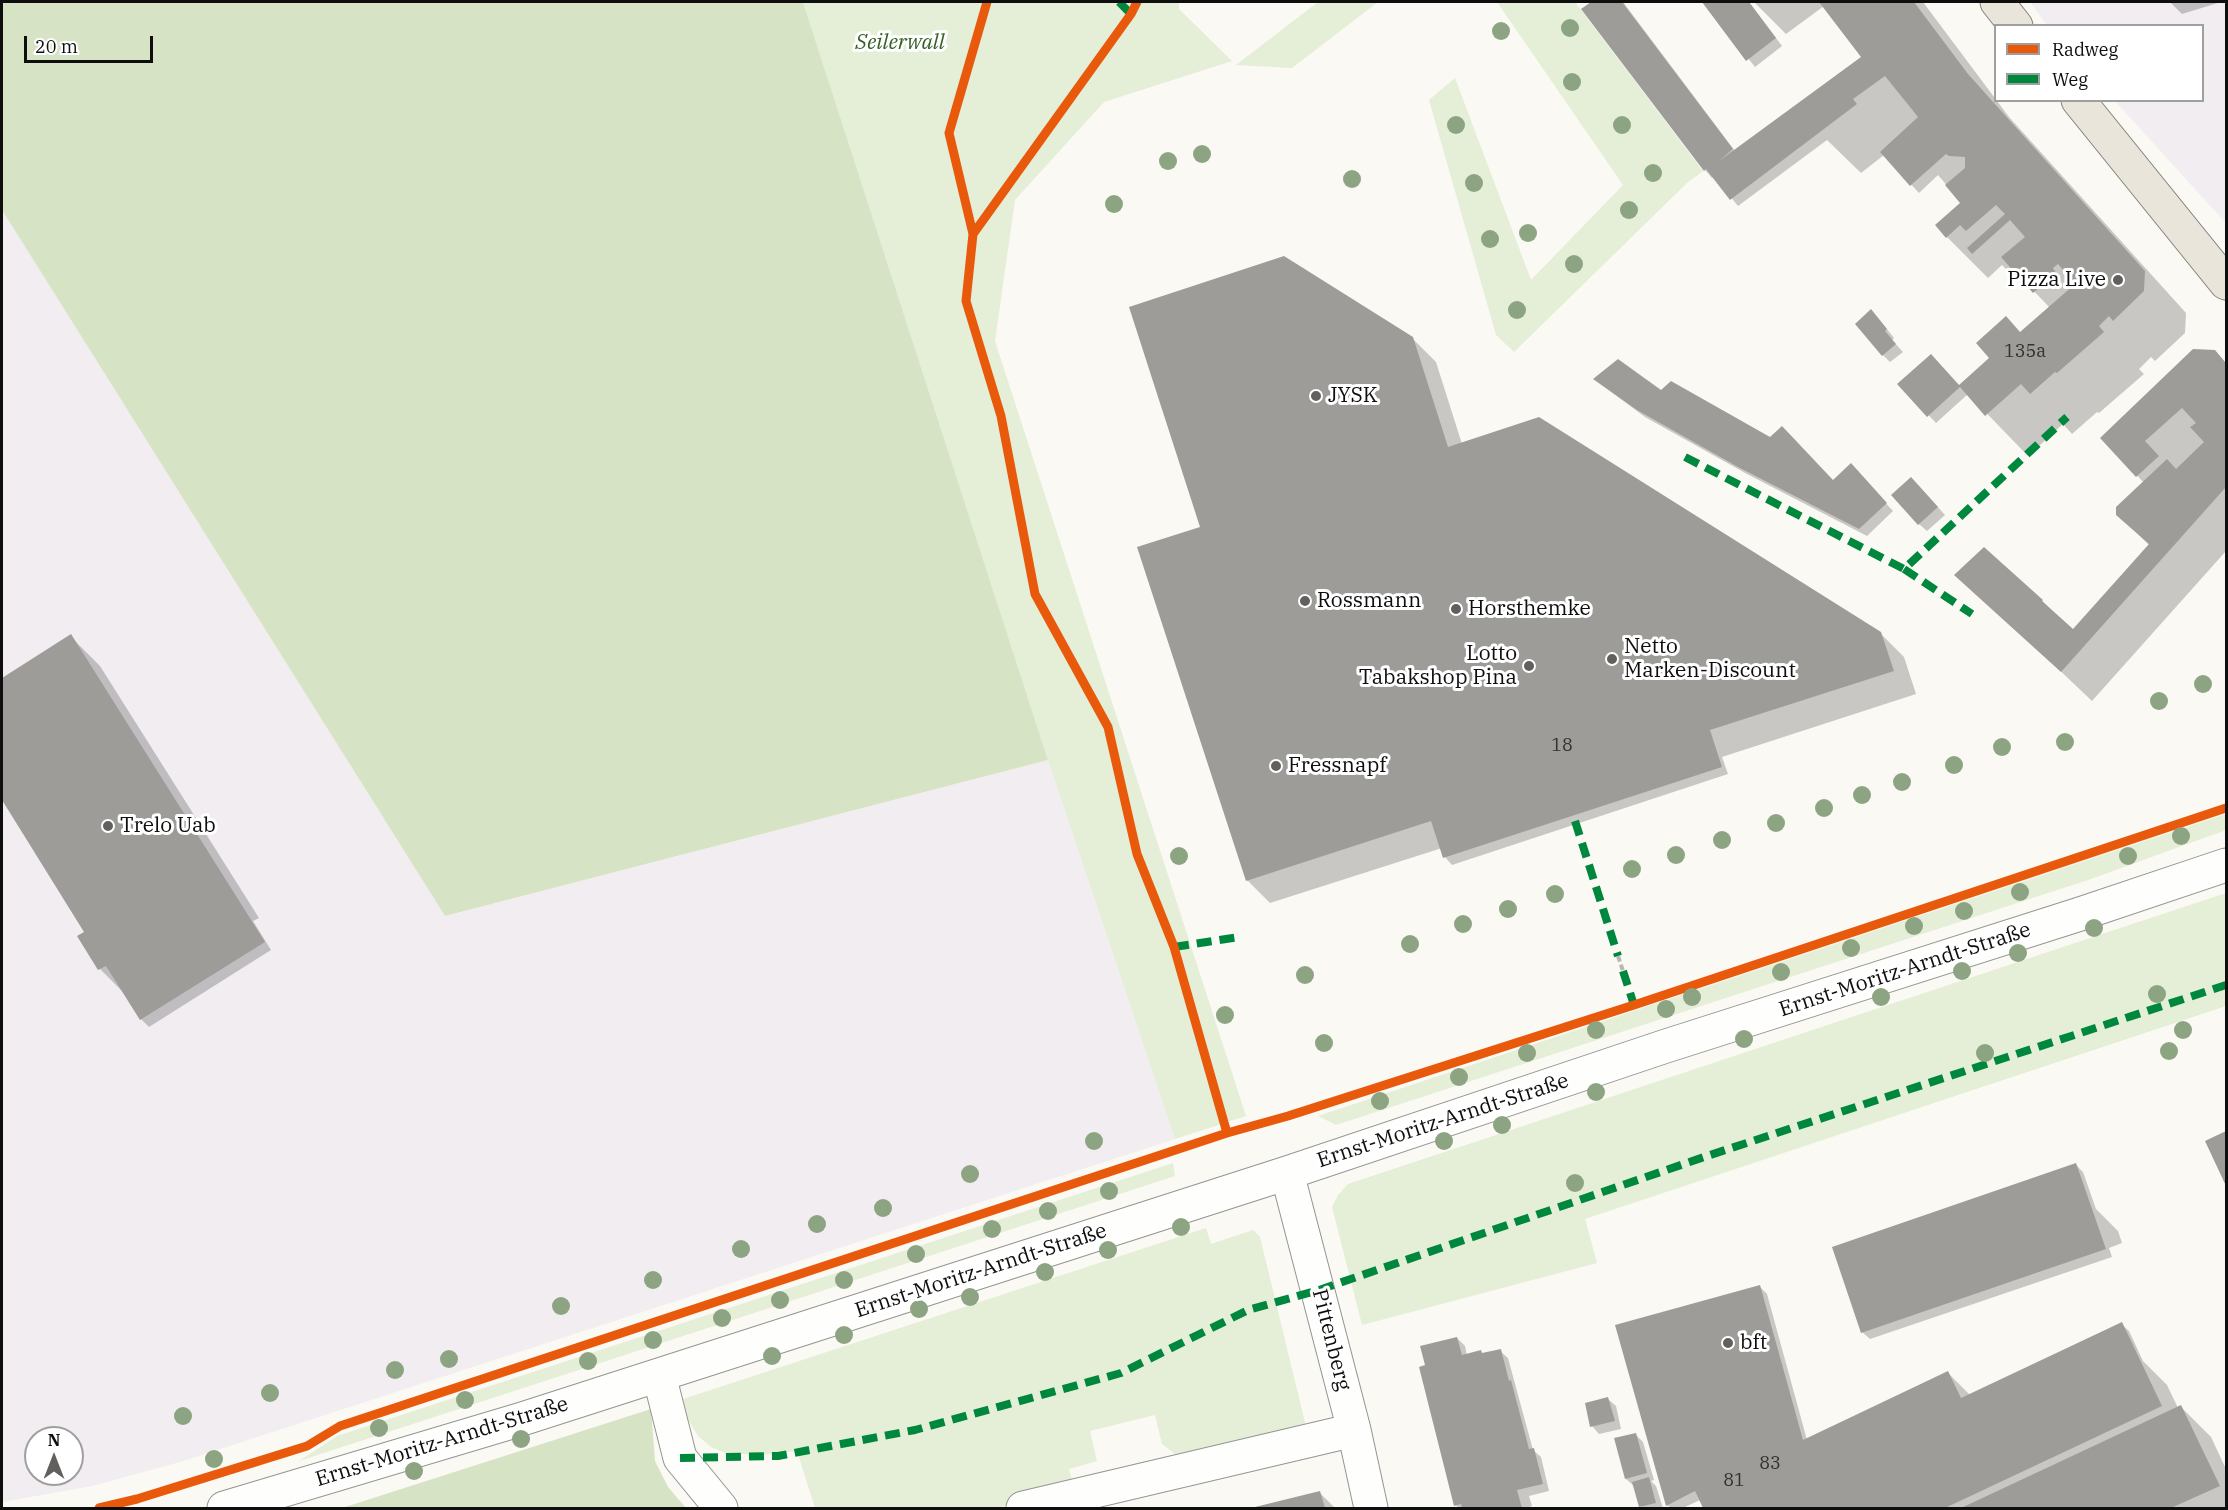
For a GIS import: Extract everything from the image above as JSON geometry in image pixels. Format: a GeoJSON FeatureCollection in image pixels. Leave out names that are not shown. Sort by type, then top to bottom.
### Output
{"type":"FeatureCollection","features":[{"type":"Feature","properties":{"kind":"main road"},"geometry":{"type":"LineString","coordinates":[[1997,2],[2014,24]]}},
{"type":"Feature","properties":{"kind":"main road"},"geometry":{"type":"LineString","coordinates":[[2080,102],[2226,283]]}},
{"type":"Feature","properties":{"kind":"street","name":"Ernst-Moritz-Arndt-Straße"},"geometry":{"type":"LineString","coordinates":[[224,1509],[522,1419],[1287,1173],[1666,1046],[2226,865]]}},
{"type":"Feature","properties":{"kind":"street","name":"Pittenberg"},"geometry":{"type":"LineString","coordinates":[[1287,1173],[1354,1430],[1371,1509]]}},
{"type":"Feature","properties":{"kind":"street"},"geometry":{"type":"LineString","coordinates":[[659,1375],[680,1458],[721,1509]]}},
{"type":"Feature","properties":{"kind":"street"},"geometry":{"type":"LineString","coordinates":[[1023,1509],[1354,1430]]}},
{"type":"Feature","properties":{"kind":"path"},"geometry":{"type":"LineString","coordinates":[[1618,956],[1623,971]]}},
{"type":"Feature","properties":{"kind":"shaded area"},"geometry":{"type":"Polygon","coordinates":[[[2030,2],[2226,2],[2226,220],[2224,221],[2116,102],[2204,102],[2204,24],[2046,24],[2030,2]]]}},
{"type":"Feature","properties":{"kind":"shaded area"},"geometry":{"type":"Polygon","coordinates":[[[2,210],[445,916],[1048,760],[1175,1139],[180,1462],[92,1486],[2,1502],[2,210]]]}},
{"type":"Feature","properties":{"kind":"green space"},"geometry":{"type":"Polygon","coordinates":[[[2,2],[803,2],[1048,760],[445,916],[2,210],[2,2]]]}},
{"type":"Feature","properties":{"kind":"green space","name":"Seilerwall"},"geometry":{"type":"Polygon","coordinates":[[[803,2],[1179,2],[1179,9],[1232,61],[1104,102],[1015,200],[995,341],[1246,1116],[1175,1139],[1048,760],[803,2]]]}},
{"type":"Feature","properties":{"kind":"green space"},"geometry":{"type":"Polygon","coordinates":[[[1318,2],[1378,2],[1292,68],[1236,65],[1318,2]]]}},
{"type":"Feature","properties":{"kind":"green space"},"geometry":{"type":"Polygon","coordinates":[[[1497,2],[1575,2],[1703,171],[1687,183],[1514,352],[1496,335],[1429,100],[1455,78],[1531,280],[1623,185],[1497,2]]]}},
{"type":"Feature","properties":{"kind":"green space"},"geometry":{"type":"Polygon","coordinates":[[[2226,814],[2226,830],[2091,879],[1336,1125],[1318,1116],[2226,814]]]}},
{"type":"Feature","properties":{"kind":"green space"},"geometry":{"type":"Polygon","coordinates":[[[2226,893],[2226,1006],[1585,1219],[1597,1263],[1362,1325],[1332,1207],[1338,1195],[1348,1184],[2226,893]]]}},
{"type":"Feature","properties":{"kind":"green space"},"geometry":{"type":"Polygon","coordinates":[[[1173,1163],[1175,1176],[299,1461],[337,1436],[1173,1163]]]}},
{"type":"Feature","properties":{"kind":"green space"},"geometry":{"type":"Polygon","coordinates":[[[1206,1228],[1211,1244],[1253,1230],[1260,1237],[1308,1435],[1188,1464],[1162,1444],[1155,1415],[1090,1431],[1097,1461],[1069,1469],[1074,1490],[995,1508],[815,1508],[797,1451],[762,1455],[725,1453],[711,1447],[698,1436],[688,1419],[683,1399],[1206,1228]]]}},
{"type":"Feature","properties":{"kind":"green space"},"geometry":{"type":"Polygon","coordinates":[[[651,1409],[655,1461],[668,1487],[686,1508],[342,1508],[651,1409]]]}},
{"type":"Feature","properties":{"kind":"building"},"geometry":{"type":"Polygon","coordinates":[[[1591,2],[1622,2],[1733,149],[1719,161],[1861,57],[1819,2],[1914,2],[1968,74],[2145,271],[2144,291],[2113,321],[2109,316],[2099,326],[2104,332],[2030,394],[2021,384],[1985,416],[1960,387],[1927,417],[1897,384],[1931,354],[1959,385],[1989,358],[1976,343],[2006,316],[2020,332],[2075,284],[2058,264],[2053,268],[2056,273],[2033,293],[2001,257],[2025,237],[2010,220],[1972,254],[1967,248],[2005,214],[1996,205],[1966,231],[1960,225],[1946,238],[1935,225],[1960,203],[1945,185],[1965,168],[1965,157],[1946,154],[1910,186],[1880,152],[1918,117],[1885,76],[1853,99],[1857,104],[1730,200],[1706,169],[1704,171],[1581,9],[1591,2]]]}},
{"type":"Feature","properties":{"kind":"building"},"geometry":{"type":"Polygon","coordinates":[[[1702,2],[1749,2],[1776,38],[1746,61],[1702,2]]]}},
{"type":"Feature","properties":{"kind":"building"},"geometry":{"type":"Polygon","coordinates":[[[1284,256],[1413,337],[1448,447],[1539,417],[1881,632],[1894,671],[1710,730],[1722,767],[1443,858],[1431,821],[1246,881],[1137,547],[1200,527],[1129,307],[1284,256]]]}},
{"type":"Feature","properties":{"kind":"building"},"geometry":{"type":"Polygon","coordinates":[[[1871,309],[1896,344],[1882,356],[1855,324],[1871,309]]]}},
{"type":"Feature","properties":{"kind":"building"},"geometry":{"type":"Polygon","coordinates":[[[2193,349],[2215,350],[2226,363],[2226,487],[2061,672],[1954,575],[1984,547],[2073,629],[2149,544],[2116,515],[2116,507],[2167,459],[2176,469],[2204,442],[2190,427],[2196,423],[2182,408],[2145,441],[2159,456],[2136,477],[2100,438],[2193,349]]]}},
{"type":"Feature","properties":{"kind":"building"},"geometry":{"type":"Polygon","coordinates":[[[1618,359],[1661,390],[1671,381],[1770,437],[1782,426],[1833,480],[1851,463],[1887,503],[1859,529],[1738,467],[1637,410],[1593,379],[1618,359]]]}},
{"type":"Feature","properties":{"kind":"building"},"geometry":{"type":"Polygon","coordinates":[[[1911,477],[1938,507],[1918,525],[1891,495],[1911,477]]]}},
{"type":"Feature","properties":{"kind":"building"},"geometry":{"type":"Polygon","coordinates":[[[71,634],[265,942],[140,1020],[106,966],[98,970],[77,936],[84,932],[2,800],[2,678],[71,634]]]}},
{"type":"Feature","properties":{"kind":"building"},"geometry":{"type":"Polygon","coordinates":[[[2226,1131],[2226,1186],[2205,1141],[2226,1131]]]}},
{"type":"Feature","properties":{"kind":"building"},"geometry":{"type":"Polygon","coordinates":[[[2076,1163],[2106,1249],[1861,1333],[1832,1247],[2076,1163]]]}},
{"type":"Feature","properties":{"kind":"building"},"geometry":{"type":"Polygon","coordinates":[[[1760,1285],[1803,1440],[1948,1371],[1961,1398],[2122,1322],[2162,1406],[1945,1508],[1703,1508],[1695,1491],[1666,1506],[1615,1325],[1760,1285]]]}},
{"type":"Feature","properties":{"kind":"building"},"geometry":{"type":"Polygon","coordinates":[[[1457,1337],[1462,1355],[1481,1350],[1482,1353],[1501,1349],[1529,1449],[1534,1448],[1543,1484],[1517,1490],[1522,1508],[1462,1508],[1461,1504],[1454,1506],[1419,1367],[1425,1365],[1420,1346],[1457,1337]]]}},
{"type":"Feature","properties":{"kind":"building"},"geometry":{"type":"Polygon","coordinates":[[[1608,1397],[1615,1421],[1590,1427],[1585,1403],[1608,1397]]]}},
{"type":"Feature","properties":{"kind":"building"},"geometry":{"type":"Polygon","coordinates":[[[2181,1405],[2220,1486],[2171,1508],[1961,1508],[2181,1405]]]}},
{"type":"Feature","properties":{"kind":"building"},"geometry":{"type":"Polygon","coordinates":[[[1636,1433],[1647,1473],[1625,1479],[1614,1438],[1636,1433]]]}},
{"type":"Feature","properties":{"kind":"building"},"geometry":{"type":"Polygon","coordinates":[[[1649,1477],[1656,1503],[1639,1507],[1632,1482],[1649,1477]]]}},
{"type":"Feature","properties":{"kind":"building"},"geometry":{"type":"Polygon","coordinates":[[[1320,1491],[1325,1508],[1251,1508],[1320,1491]]]}},
{"type":"Feature","properties":{"kind":"marked path"},"geometry":{"type":"LineString","coordinates":[[1119,2],[1131,14]]}},
{"type":"Feature","properties":{"kind":"marked path"},"geometry":{"type":"LineString","coordinates":[[1685,457],[1904,569],[2067,417]]}},
{"type":"Feature","properties":{"kind":"marked path"},"geometry":{"type":"LineString","coordinates":[[1904,569],[1972,614]]}},
{"type":"Feature","properties":{"kind":"marked path"},"geometry":{"type":"LineString","coordinates":[[1575,821],[1618,956]]}},
{"type":"Feature","properties":{"kind":"marked path"},"geometry":{"type":"LineString","coordinates":[[1174,947],[1239,937]]}},
{"type":"Feature","properties":{"kind":"marked path"},"geometry":{"type":"LineString","coordinates":[[1623,971],[1634,1005]]}},
{"type":"Feature","properties":{"kind":"marked path"},"geometry":{"type":"LineString","coordinates":[[680,1458],[778,1456],[915,1430],[1121,1373],[1248,1310],[1319,1290],[1704,1157],[2226,985]]}},
{"type":"Feature","properties":{"kind":"cycle path"},"geometry":{"type":"LineString","coordinates":[[973,234],[949,133],[987,2]]}},
{"type":"Feature","properties":{"kind":"cycle path"},"geometry":{"type":"LineString","coordinates":[[1137,2],[1131,14],[973,234],[966,301],[1001,416],[1035,594],[1108,727],[1137,854],[1174,947],[1227,1133]]}},
{"type":"Feature","properties":{"kind":"cycle path"},"geometry":{"type":"LineString","coordinates":[[99,1508],[137,1499],[307,1446],[340,1426],[1227,1133],[1288,1116],[1634,1005],[2226,808]]}},
{"type":"Feature","properties":{"kind":"place","name":"Pizza Live"},"geometry":{"type":"Point","coordinates":[2118,280]}},
{"type":"Feature","properties":{"kind":"place","name":"JYSK"},"geometry":{"type":"Point","coordinates":[1316,396]}},
{"type":"Feature","properties":{"kind":"place","name":"Rossmann"},"geometry":{"type":"Point","coordinates":[1305,601]}},
{"type":"Feature","properties":{"kind":"place","name":"Horsthemke"},"geometry":{"type":"Point","coordinates":[1456,609]}},
{"type":"Feature","properties":{"kind":"place","name":"Netto Marken-Discount"},"geometry":{"type":"Point","coordinates":[1612,659]}},
{"type":"Feature","properties":{"kind":"place","name":"Lotto Tabakshop Pina"},"geometry":{"type":"Point","coordinates":[1529,666]}},
{"type":"Feature","properties":{"kind":"place","name":"Fressnapf"},"geometry":{"type":"Point","coordinates":[1276,766]}},
{"type":"Feature","properties":{"kind":"place","name":"Trelo Uab"},"geometry":{"type":"Point","coordinates":[108,826]}},
{"type":"Feature","properties":{"kind":"place","name":"bft"},"geometry":{"type":"Point","coordinates":[1728,1343]}}]}
